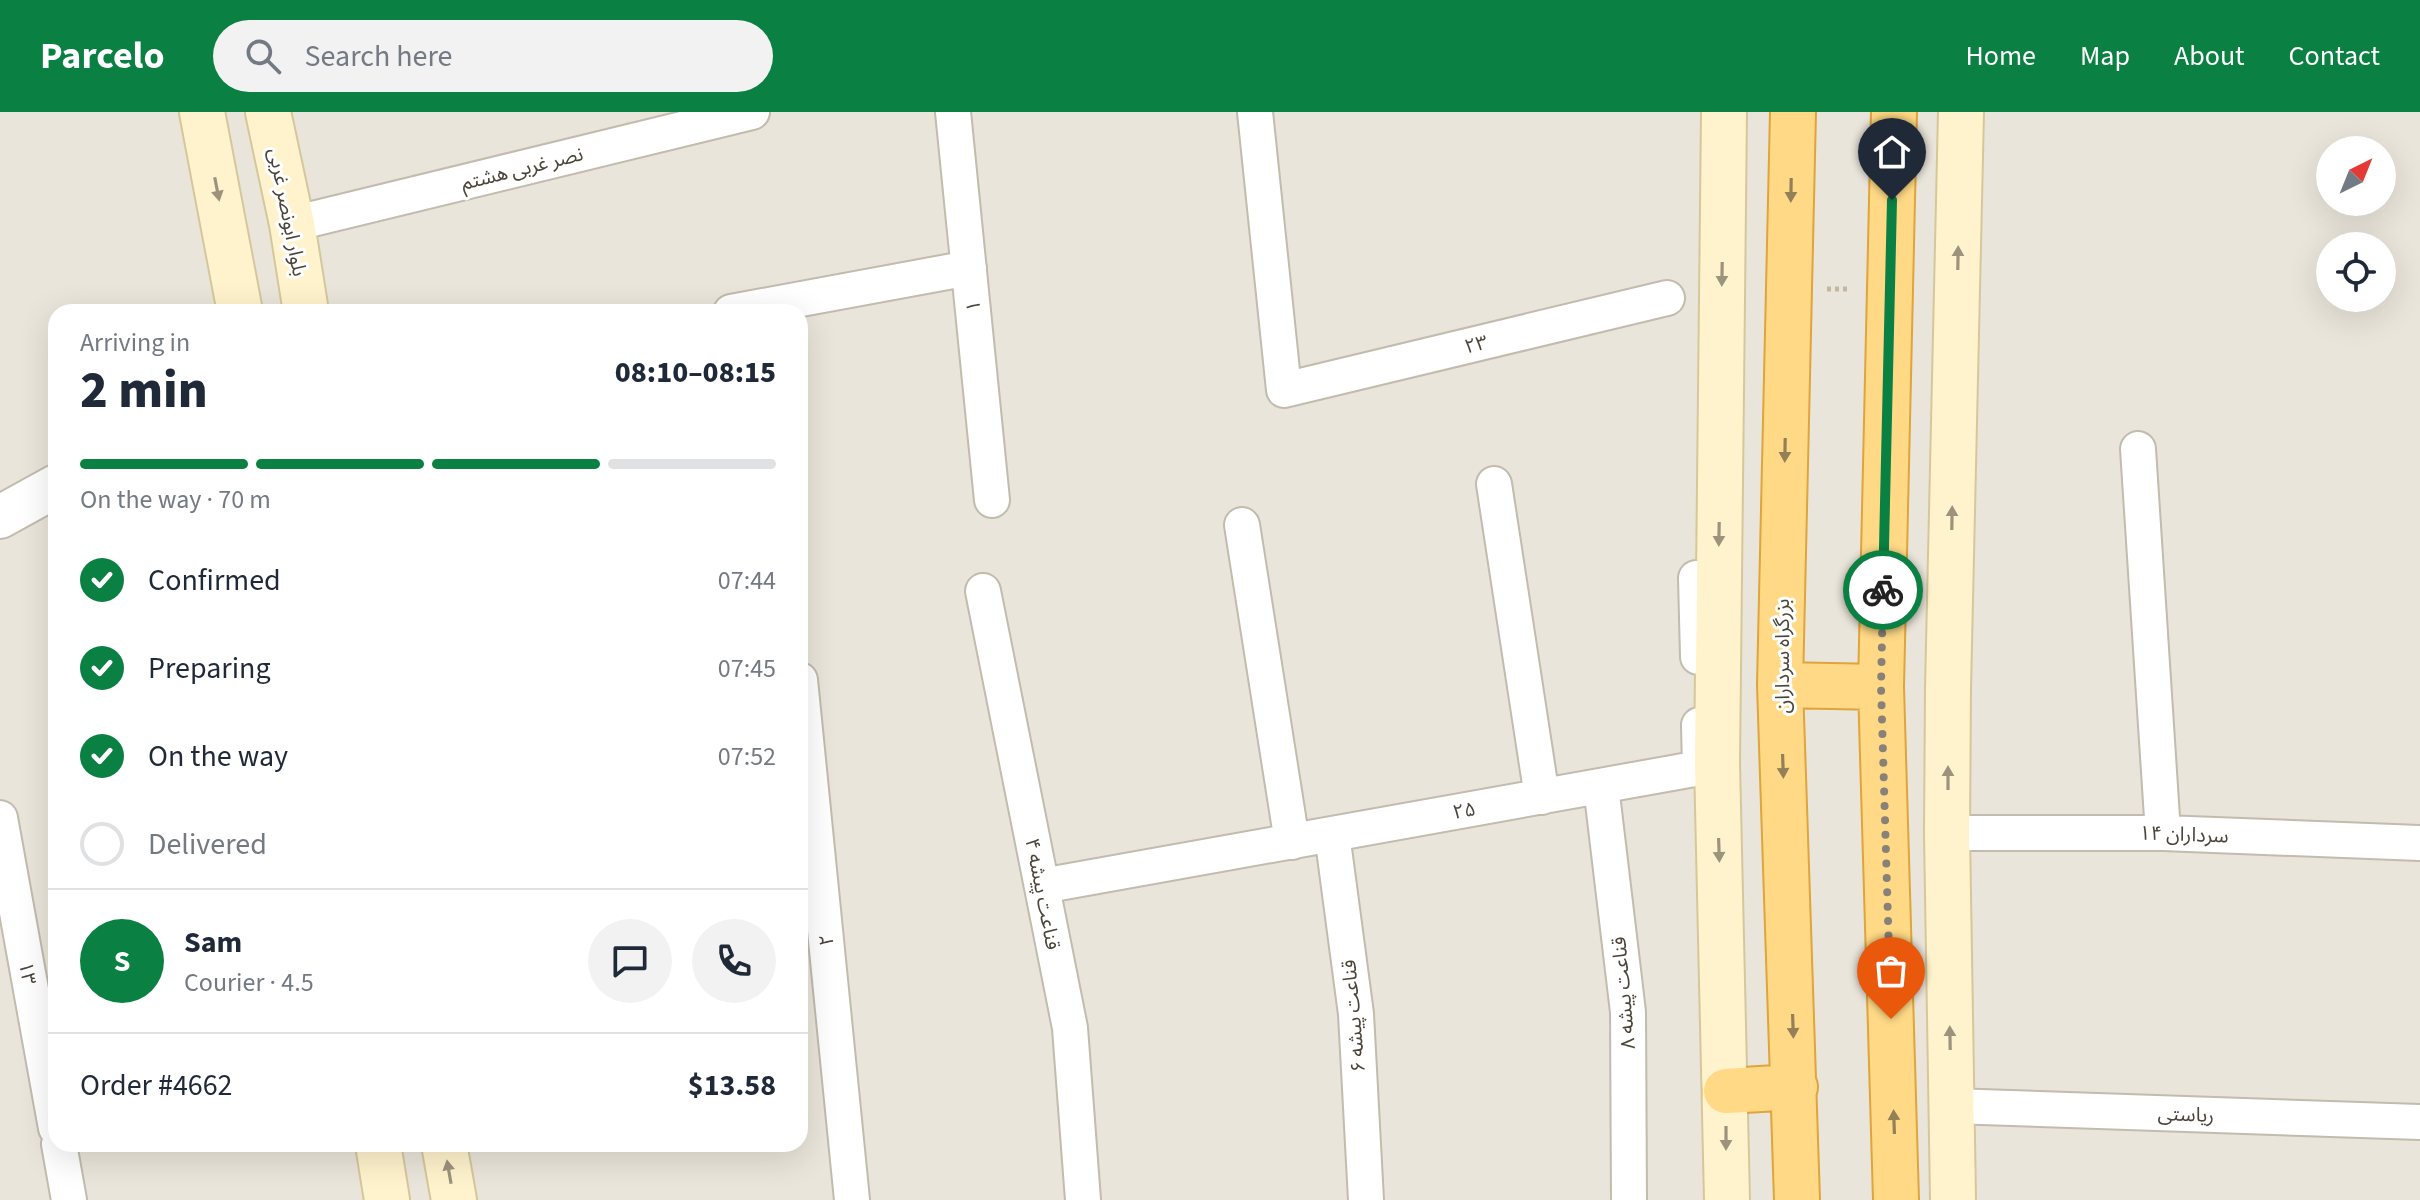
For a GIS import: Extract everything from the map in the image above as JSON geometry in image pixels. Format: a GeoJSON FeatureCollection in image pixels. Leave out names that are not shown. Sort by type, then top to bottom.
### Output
{"type":"FeatureCollection","features":[{"type":"Feature","properties":{"kind":"highway","name":"بزرگراه سرداران"},"geometry":{"type":"LineString","coordinates":[[1793,112],[1780,685],[1797,1200]]}},
{"type":"Feature","properties":{"kind":"highway"},"geometry":{"type":"LineString","coordinates":[[1894,112],[1881,687],[1896,1200]]}},
{"type":"Feature","properties":{"kind":"highway"},"geometry":{"type":"LineString","coordinates":[[1780,685],[1881,687]]}},
{"type":"Feature","properties":{"kind":"highway"},"geometry":{"type":"LineString","coordinates":[[1726,1091],[1795,1087]]}},
{"type":"Feature","properties":{"kind":"main road"},"geometry":{"type":"LineString","coordinates":[[202,112],[238,304]]}},
{"type":"Feature","properties":{"kind":"main road","name":"بلوار ابونصر غربی"},"geometry":{"type":"LineString","coordinates":[[268,112],[292,224],[305,304]]}},
{"type":"Feature","properties":{"kind":"main road"},"geometry":{"type":"LineString","coordinates":[[1724,112],[1717,763],[1727,1200]]}},
{"type":"Feature","properties":{"kind":"main road"},"geometry":{"type":"LineString","coordinates":[[1953,1200],[1947,833],[1961,112]]}},
{"type":"Feature","properties":{"kind":"main road"},"geometry":{"type":"LineString","coordinates":[[379,1152],[387,1200]]}},
{"type":"Feature","properties":{"kind":"main road"},"geometry":{"type":"LineString","coordinates":[[445,1152],[454,1200]]}},
{"type":"Feature","properties":{"kind":"street","name":"نصر غربی هشتم"},"geometry":{"type":"LineString","coordinates":[[292,224],[752,112]]}},
{"type":"Feature","properties":{"kind":"street","name":"۱"},"geometry":{"type":"LineString","coordinates":[[953,112],[992,500]]}},
{"type":"Feature","properties":{"kind":"street","name":"۲۳"},"geometry":{"type":"LineString","coordinates":[[1255,112],[1284,390],[1667,298]]}},
{"type":"Feature","properties":{"kind":"street"},"geometry":{"type":"LineString","coordinates":[[774,304],[969,268]]}},
{"type":"Feature","properties":{"kind":"street"},"geometry":{"type":"LineString","coordinates":[[2138,449],[2163,833]]}},
{"type":"Feature","properties":{"kind":"street"},"geometry":{"type":"LineString","coordinates":[[1494,484],[1542,797]]}},
{"type":"Feature","properties":{"kind":"street"},"geometry":{"type":"LineString","coordinates":[[0,517],[48,490]]}},
{"type":"Feature","properties":{"kind":"street"},"geometry":{"type":"LineString","coordinates":[[1242,525],[1292,842]]}},
{"type":"Feature","properties":{"kind":"street","name":"۲۵"},"geometry":{"type":"LineString","coordinates":[[1042,886],[1700,768],[1696,578]]}},
{"type":"Feature","properties":{"kind":"street","name":"قناعت پیشه ۴"},"geometry":{"type":"LineString","coordinates":[[983,591],[1070,1028],[1083,1200]]}},
{"type":"Feature","properties":{"kind":"street","name":"۲"},"geometry":{"type":"LineString","coordinates":[[808,760],[852,1200]]}},
{"type":"Feature","properties":{"kind":"street","name":"قناعت پیشه ۸"},"geometry":{"type":"LineString","coordinates":[[1601,786],[1628,1012],[1629,1200]]}},
{"type":"Feature","properties":{"kind":"street","name":"۱۳"},"geometry":{"type":"LineString","coordinates":[[0,818],[48,1084]]}},
{"type":"Feature","properties":{"kind":"street","name":"۱۴ سرداران"},"geometry":{"type":"LineString","coordinates":[[1947,833],[2163,833],[2420,843]]}},
{"type":"Feature","properties":{"kind":"street","name":"قناعت پیشه ۶"},"geometry":{"type":"LineString","coordinates":[[1332,834],[1356,1014],[1366,1200]]}},
{"type":"Feature","properties":{"kind":"street","name":"ریاستی"},"geometry":{"type":"LineString","coordinates":[[1951,1106],[2420,1122]]}},
{"type":"Feature","properties":{"kind":"street"},"geometry":{"type":"LineString","coordinates":[[60,1152],[69,1200]]}},
{"type":"Feature","properties":{"kind":"path"},"geometry":{"type":"LineString","coordinates":[[1789,289],[1890,289]]}},
{"type":"Feature","properties":{"kind":"shaded area"},"geometry":{"type":"Polygon","coordinates":[[[0,112],[2420,112],[2420,1200],[0,1200],[0,112]]]}},
{"type":"Feature","properties":{"kind":"way so far"},"geometry":{"type":"LineString","coordinates":[[1883,590],[1881,687],[1891,1019]]}},
{"type":"Feature","properties":{"kind":"route"},"geometry":{"type":"LineString","coordinates":[[1883,590],[1892,200]]}}]}
